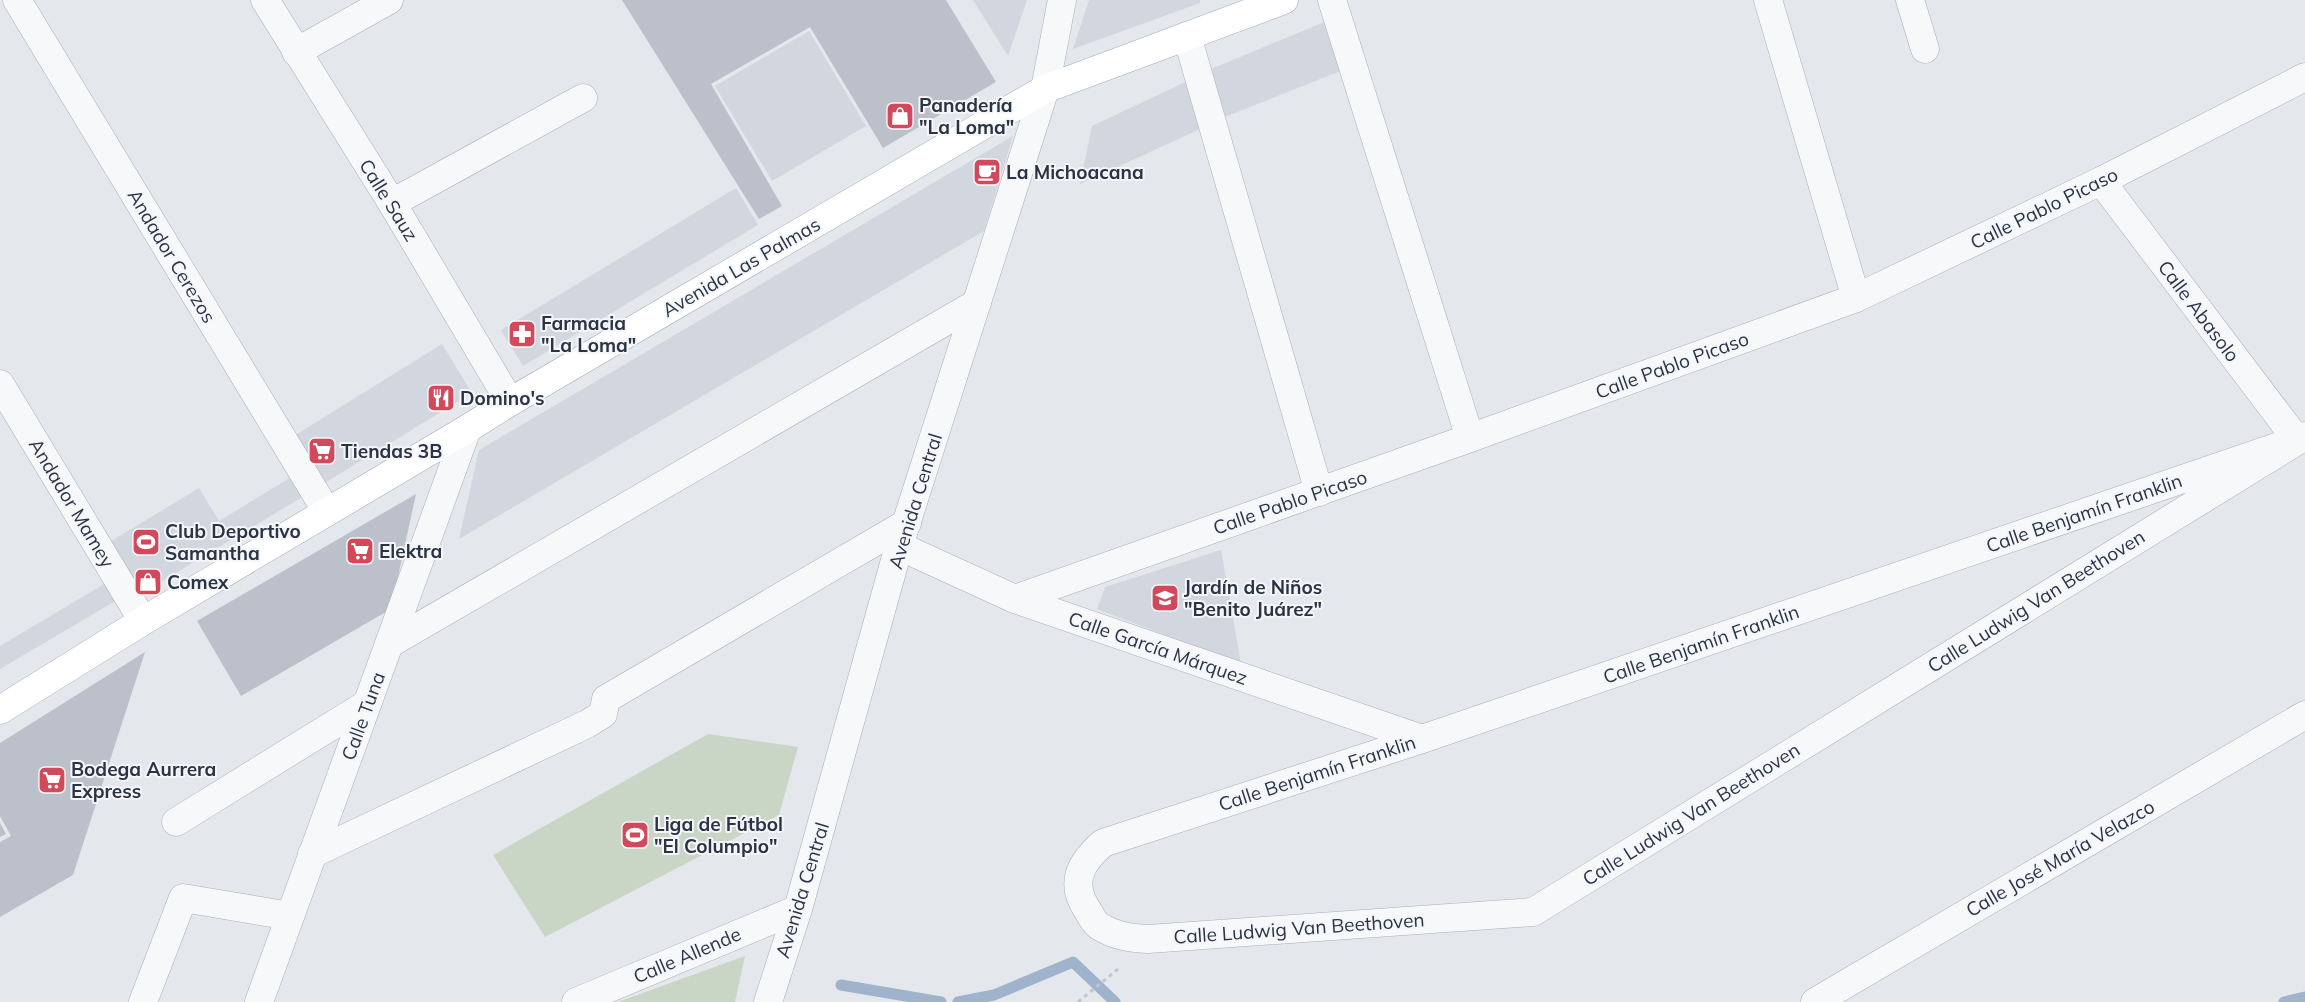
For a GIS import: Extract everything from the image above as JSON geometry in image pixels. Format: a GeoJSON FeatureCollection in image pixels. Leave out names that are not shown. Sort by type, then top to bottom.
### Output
{"type":"FeatureCollection","features":[{"type":"Feature","properties":{"kind":"main road","name":"Avenida Las Palmas"},"geometry":{"type":"LineString","coordinates":[[0,708],[467,430],[510,402],[1045,89],[1284,0]]}},
{"type":"Feature","properties":{"kind":"street","name":"Andador Cerezos"},"geometry":{"type":"LineString","coordinates":[[17,0],[327,512]]}},
{"type":"Feature","properties":{"kind":"street","name":"Calle Sauz"},"geometry":{"type":"LineString","coordinates":[[265,0],[392,203],[510,402]]}},
{"type":"Feature","properties":{"kind":"street"},"geometry":{"type":"LineString","coordinates":[[296,52],[389,0]]}},
{"type":"Feature","properties":{"kind":"street","name":"Avenida Central"},"geometry":{"type":"LineString","coordinates":[[768,1002],[798,909],[903,534],[1045,89],[1062,0]]}},
{"type":"Feature","properties":{"kind":"street"},"geometry":{"type":"LineString","coordinates":[[1332,0],[1470,438]]}},
{"type":"Feature","properties":{"kind":"street"},"geometry":{"type":"LineString","coordinates":[[1768,0],[1856,298]]}},
{"type":"Feature","properties":{"kind":"street"},"geometry":{"type":"LineString","coordinates":[[1910,0],[1925,49]]}},
{"type":"Feature","properties":{"kind":"street"},"geometry":{"type":"LineString","coordinates":[[1187,36],[1318,492]]}},
{"type":"Feature","properties":{"kind":"street","name":"Calle Pablo Picaso"},"geometry":{"type":"LineString","coordinates":[[1016,599],[1470,438],[1856,298],[2101,181],[2305,77]]}},
{"type":"Feature","properties":{"kind":"street"},"geometry":{"type":"LineString","coordinates":[[392,203],[583,98]]}},
{"type":"Feature","properties":{"kind":"street","name":"Calle Abasolo"},"geometry":{"type":"LineString","coordinates":[[2101,181],[2301,438]]}},
{"type":"Feature","properties":{"kind":"street"},"geometry":{"type":"LineString","coordinates":[[389,644],[977,303]]}},
{"type":"Feature","properties":{"kind":"street","name":"Andador Mamey"},"geometry":{"type":"LineString","coordinates":[[0,384],[144,622]]}},
{"type":"Feature","properties":{"kind":"street","name":"Calle Tuna"},"geometry":{"type":"LineString","coordinates":[[259,1002],[467,430]]}},
{"type":"Feature","properties":{"kind":"street","name":"Calle Benjamín Franklin"},"geometry":{"type":"LineString","coordinates":[[1103,843],[1422,739],[2301,438]]}},
{"type":"Feature","properties":{"kind":"street","name":"Calle Ludwig Van Beethoven"},"geometry":{"type":"LineString","coordinates":[[1103,843],[1087,857],[1078,876],[1081,900],[1097,925],[1119,936],[1148,939],[1533,912],[2301,438]]}},
{"type":"Feature","properties":{"kind":"street"},"geometry":{"type":"LineString","coordinates":[[312,854],[587,724],[603,714],[606,699],[625,687],[903,534]]}},
{"type":"Feature","properties":{"kind":"street","name":"Calle García Márquez"},"geometry":{"type":"LineString","coordinates":[[903,534],[1016,599],[1422,739]]}},
{"type":"Feature","properties":{"kind":"street"},"geometry":{"type":"LineString","coordinates":[[176,822],[367,704]]}},
{"type":"Feature","properties":{"kind":"street","name":"Calle José María Velazco"},"geometry":{"type":"LineString","coordinates":[[1815,1002],[2305,715]]}},
{"type":"Feature","properties":{"kind":"street"},"geometry":{"type":"LineString","coordinates":[[143,1002],[183,898],[290,916]]}},
{"type":"Feature","properties":{"kind":"street","name":"Calle Allende"},"geometry":{"type":"LineString","coordinates":[[576,1002],[798,909]]}},
{"type":"Feature","properties":{"kind":"path"},"geometry":{"type":"LineString","coordinates":[[1078,1002],[1119,968]]}},
{"type":"Feature","properties":{"kind":"shaded area"},"geometry":{"type":"Polygon","coordinates":[[[973,0],[1027,0],[1008,56],[973,0]]]}},
{"type":"Feature","properties":{"kind":"shaded area"},"geometry":{"type":"Polygon","coordinates":[[[1089,0],[1200,0],[1200,3],[1073,49],[1089,0]]]}},
{"type":"Feature","properties":{"kind":"shaded area"},"geometry":{"type":"Polygon","coordinates":[[[1327,21],[1343,70],[1220,119],[1206,71],[1327,21]]]}},
{"type":"Feature","properties":{"kind":"shaded area"},"geometry":{"type":"Polygon","coordinates":[[[809,31],[866,126],[772,181],[715,86],[809,31]]]}},
{"type":"Feature","properties":{"kind":"shaded area"},"geometry":{"type":"Polygon","coordinates":[[[1194,78],[1207,126],[1080,184],[1092,126],[1194,78]]]}},
{"type":"Feature","properties":{"kind":"shaded area"},"geometry":{"type":"Polygon","coordinates":[[[1013,136],[984,231],[459,539],[479,450],[1013,136]]]}},
{"type":"Feature","properties":{"kind":"shaded area"},"geometry":{"type":"Polygon","coordinates":[[[736,188],[758,225],[523,366],[501,330],[736,188]]]}},
{"type":"Feature","properties":{"kind":"shaded area"},"geometry":{"type":"Polygon","coordinates":[[[442,344],[472,393],[323,484],[294,436],[442,344]]]}},
{"type":"Feature","properties":{"kind":"shaded area"},"geometry":{"type":"Polygon","coordinates":[[[293,476],[304,496],[139,595],[108,543],[199,488],[219,521],[293,476]]]}},
{"type":"Feature","properties":{"kind":"shaded area","name":"Jardín de Niños \"Benito Juárez\""},"geometry":{"type":"Polygon","coordinates":[[[1221,550],[1241,664],[1097,609],[1105,587],[1221,550]]]}},
{"type":"Feature","properties":{"kind":"shaded area"},"geometry":{"type":"Polygon","coordinates":[[[106,583],[117,600],[0,669],[0,646],[106,583]]]}},
{"type":"Feature","properties":{"kind":"green space","name":"Liga de Fútbol \"El Columpio\""},"geometry":{"type":"Polygon","coordinates":[[[708,734],[798,747],[779,815],[545,937],[493,855],[708,734]]]}},
{"type":"Feature","properties":{"kind":"green space"},"geometry":{"type":"Polygon","coordinates":[[[745,956],[735,1002],[618,1002],[745,956]]]}},
{"type":"Feature","properties":{"kind":"building","name":"Panadería \"La Loma\""},"geometry":{"type":"Polygon","coordinates":[[[622,0],[946,0],[996,82],[883,148],[810,27],[711,84],[782,206],[759,219],[622,0]]]}},
{"type":"Feature","properties":{"kind":"building","name":"Elektra"},"geometry":{"type":"Polygon","coordinates":[[[416,494],[391,609],[241,696],[197,621],[416,494]]]}},
{"type":"Feature","properties":{"kind":"building","name":"Bodega Aurrera Express"},"geometry":{"type":"Polygon","coordinates":[[[145,652],[73,875],[0,917],[0,842],[11,836],[0,816],[0,743],[145,652]]]}},
{"type":"Feature","properties":{"kind":"building"},"geometry":{"type":"Polygon","coordinates":[[[0,823],[6,834],[0,837],[0,823]]]}},
{"type":"Feature","properties":{"kind":"waterway"},"geometry":{"type":"LineString","coordinates":[[958,1002],[994,995],[1073,962],[1115,1002]]}},
{"type":"Feature","properties":{"kind":"waterway"},"geometry":{"type":"LineString","coordinates":[[841,985],[941,1002]]}},
{"type":"Feature","properties":{"kind":"waterway"},"geometry":{"type":"LineString","coordinates":[[2284,1002],[2305,997]]}},
{"type":"Feature","properties":{"kind":"place","name":"Panadería \"La Loma\""},"geometry":{"type":"Point","coordinates":[900,116]}},
{"type":"Feature","properties":{"kind":"place","name":"La Michoacana"},"geometry":{"type":"Point","coordinates":[987,172]}},
{"type":"Feature","properties":{"kind":"place","name":"Farmacia \"La Loma\""},"geometry":{"type":"Point","coordinates":[522,334]}},
{"type":"Feature","properties":{"kind":"place","name":"Domino's"},"geometry":{"type":"Point","coordinates":[441,398]}},
{"type":"Feature","properties":{"kind":"place","name":"Tiendas 3B"},"geometry":{"type":"Point","coordinates":[322,451]}},
{"type":"Feature","properties":{"kind":"place","name":"Club Deportivo Samantha"},"geometry":{"type":"Point","coordinates":[146,542]}},
{"type":"Feature","properties":{"kind":"place","name":"Elektra"},"geometry":{"type":"Point","coordinates":[360,551]}},
{"type":"Feature","properties":{"kind":"place","name":"Comex"},"geometry":{"type":"Point","coordinates":[148,582]}},
{"type":"Feature","properties":{"kind":"place","name":"Jardín de Niños \"Benito Juárez\""},"geometry":{"type":"Point","coordinates":[1165,598]}},
{"type":"Feature","properties":{"kind":"place","name":"Bodega Aurrera Express"},"geometry":{"type":"Point","coordinates":[52,780]}},
{"type":"Feature","properties":{"kind":"place","name":"Liga de Fútbol \"El Columpio\""},"geometry":{"type":"Point","coordinates":[635,835]}}]}
